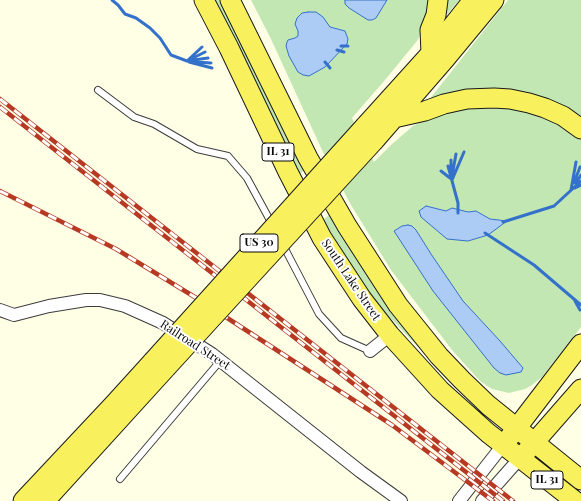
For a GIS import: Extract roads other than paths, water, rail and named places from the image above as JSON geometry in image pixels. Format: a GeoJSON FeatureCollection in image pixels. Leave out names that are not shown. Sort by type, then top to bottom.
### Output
{"type":"FeatureCollection","features":[{"type":"Feature","properties":{"kind":"main road","name":"South Lake Street"},"geometry":{"type":"LineString","coordinates":[[204,0],[322,238],[358,294],[390,335],[440,390],[464,413],[575,501]]}},
{"type":"Feature","properties":{"kind":"main road","name":"South Lake Street"},"geometry":{"type":"LineString","coordinates":[[230,0],[308,158],[347,226],[398,305],[439,356],[488,405],[581,480]]}},
{"type":"Feature","properties":{"kind":"main road"},"geometry":{"type":"LineString","coordinates":[[431,53],[430,30],[436,15],[438,0]]}},
{"type":"Feature","properties":{"kind":"main road","name":"US 30"},"geometry":{"type":"LineString","coordinates":[[45,501],[159,364],[370,133],[473,0]]}},
{"type":"Feature","properties":{"kind":"main road","name":"US 30"},"geometry":{"type":"LineString","coordinates":[[370,133],[394,118],[494,0]]}},
{"type":"Feature","properties":{"kind":"main road"},"geometry":{"type":"LineString","coordinates":[[394,118],[467,99],[494,98],[510,99],[545,108],[563,116],[581,129]]}},
{"type":"Feature","properties":{"kind":"main road"},"geometry":{"type":"LineString","coordinates":[[503,445],[581,344]]}},
{"type":"Feature","properties":{"kind":"main road","name":"US 30"},"geometry":{"type":"LineString","coordinates":[[23,501],[115,403],[159,364]]}},
{"type":"Feature","properties":{"kind":"main road"},"geometry":{"type":"LineString","coordinates":[[520,458],[581,389]]}},
{"type":"Feature","properties":{"kind":"street","name":"Railroad Street"},"geometry":{"type":"LineString","coordinates":[[2,313],[14,315],[49,306],[86,300],[100,300],[125,306],[163,323],[221,360],[361,472],[401,501]]}},
{"type":"Feature","properties":{"kind":"street"},"geometry":{"type":"LineString","coordinates":[[370,351],[390,335]]}},
{"type":"Feature","properties":{"kind":"street"},"geometry":{"type":"LineString","coordinates":[[459,501],[503,445]]}},
{"type":"Feature","properties":{"kind":"street"},"geometry":{"type":"LineString","coordinates":[[482,501],[520,458]]}},
{"type":"Feature","properties":{"kind":"lane"},"geometry":{"type":"LineString","coordinates":[[98,90],[134,117],[154,124],[197,149],[228,156],[248,178],[276,232]]}},
{"type":"Feature","properties":{"kind":"lane"},"geometry":{"type":"LineString","coordinates":[[280,239],[319,314],[341,338],[370,351]]}},
{"type":"Feature","properties":{"kind":"lane"},"geometry":{"type":"LineString","coordinates":[[120,479],[221,360]]}},
{"type":"Feature","properties":{"kind":"water"},"geometry":{"type":"Polygon","coordinates":[[[345,0],[387,0],[376,18],[368,20],[349,8],[345,4],[345,0]]]}},
{"type":"Feature","properties":{"kind":"water"},"geometry":{"type":"Polygon","coordinates":[[[316,12],[323,17],[330,27],[345,31],[348,39],[347,44],[325,67],[309,76],[298,72],[289,56],[286,46],[288,40],[298,36],[298,31],[295,24],[297,18],[302,13],[316,12]]]}},
{"type":"Feature","properties":{"kind":"water"},"geometry":{"type":"Polygon","coordinates":[[[426,206],[446,211],[452,208],[468,212],[476,211],[490,219],[507,221],[488,235],[468,241],[447,239],[421,217],[419,211],[426,206]]]}},
{"type":"Feature","properties":{"kind":"water"},"geometry":{"type":"Polygon","coordinates":[[[402,226],[412,226],[416,230],[463,301],[523,368],[521,372],[506,375],[500,373],[494,368],[433,291],[394,231],[402,226]]]}},
{"type":"Feature","properties":{"kind":"waterway"},"geometry":{"type":"LineString","coordinates":[[112,0],[125,14],[136,18],[150,28],[160,38],[171,55],[187,61],[208,58]]}},
{"type":"Feature","properties":{"kind":"waterway"},"geometry":{"type":"LineString","coordinates":[[341,46],[348,46]]}},
{"type":"Feature","properties":{"kind":"waterway"},"geometry":{"type":"LineString","coordinates":[[187,61],[202,47]]}},
{"type":"Feature","properties":{"kind":"waterway"},"geometry":{"type":"LineString","coordinates":[[337,50],[344,52]]}},
{"type":"Feature","properties":{"kind":"waterway"},"geometry":{"type":"LineString","coordinates":[[191,59],[205,52]]}},
{"type":"Feature","properties":{"kind":"waterway"},"geometry":{"type":"LineString","coordinates":[[189,62],[212,68]]}},
{"type":"Feature","properties":{"kind":"waterway"},"geometry":{"type":"LineString","coordinates":[[195,62],[211,63]]}},
{"type":"Feature","properties":{"kind":"waterway"},"geometry":{"type":"LineString","coordinates":[[325,62],[330,68]]}},
{"type":"Feature","properties":{"kind":"waterway"},"geometry":{"type":"LineString","coordinates":[[452,180],[464,152]]}},
{"type":"Feature","properties":{"kind":"waterway"},"geometry":{"type":"LineString","coordinates":[[452,176],[456,154]]}},
{"type":"Feature","properties":{"kind":"waterway"},"geometry":{"type":"LineString","coordinates":[[451,160],[451,172]]}},
{"type":"Feature","properties":{"kind":"waterway"},"geometry":{"type":"LineString","coordinates":[[571,190],[576,162]]}},
{"type":"Feature","properties":{"kind":"waterway"},"geometry":{"type":"LineString","coordinates":[[448,166],[458,203],[458,213]]}},
{"type":"Feature","properties":{"kind":"waterway"},"geometry":{"type":"LineString","coordinates":[[574,183],[580,167]]}},
{"type":"Feature","properties":{"kind":"waterway"},"geometry":{"type":"LineString","coordinates":[[441,171],[450,178]]}},
{"type":"Feature","properties":{"kind":"waterway"},"geometry":{"type":"LineString","coordinates":[[576,183],[581,175]]}},
{"type":"Feature","properties":{"kind":"waterway"},"geometry":{"type":"LineString","coordinates":[[503,222],[554,206],[581,181]]}},
{"type":"Feature","properties":{"kind":"waterway"},"geometry":{"type":"LineString","coordinates":[[575,188],[581,185]]}},
{"type":"Feature","properties":{"kind":"waterway"},"geometry":{"type":"LineString","coordinates":[[485,233],[534,265],[581,305]]}},
{"type":"Feature","properties":{"kind":"waterway"},"geometry":{"type":"LineString","coordinates":[[575,301],[580,310]]}},
{"type":"Feature","properties":{"kind":"railway"},"geometry":{"type":"LineString","coordinates":[[0,99],[513,501]]}},
{"type":"Feature","properties":{"kind":"railway"},"geometry":{"type":"LineString","coordinates":[[0,107],[503,501]]}},
{"type":"Feature","properties":{"kind":"railway"},"geometry":{"type":"LineString","coordinates":[[0,191],[116,249],[198,299],[392,425],[493,501]]}}]}
